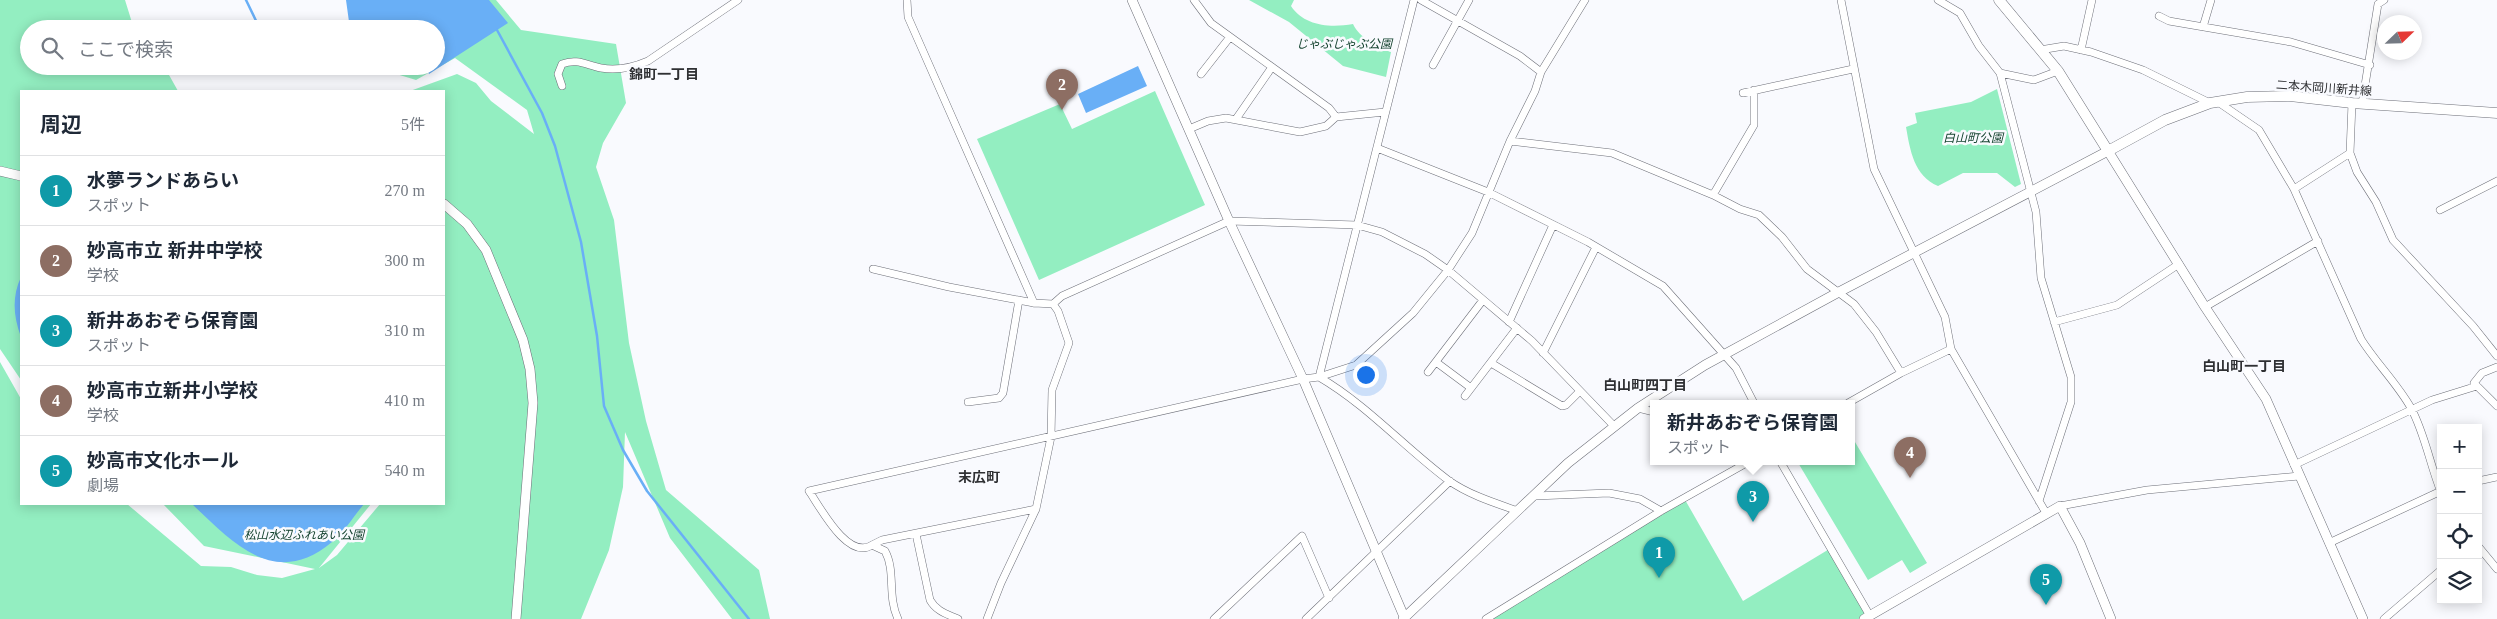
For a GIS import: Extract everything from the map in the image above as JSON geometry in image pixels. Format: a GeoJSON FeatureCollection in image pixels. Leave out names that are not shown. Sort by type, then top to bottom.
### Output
{"type":"FeatureCollection","features":[{"type":"Feature","properties":{"kind":"main road"},"geometry":{"type":"LineString","coordinates":[[1999,0],[2058,71],[2108,152]]}},
{"type":"Feature","properties":{"kind":"main road","name":"二本木岡川新井線"},"geometry":{"type":"LineString","coordinates":[[2108,152],[2165,120],[2214,102],[2247,97],[2290,96],[2497,113]]}},
{"type":"Feature","properties":{"kind":"street"},"geometry":{"type":"LineString","coordinates":[[562,86],[558,74],[562,64],[571,60],[602,68],[634,67],[648,61],[738,0]]}},
{"type":"Feature","properties":{"kind":"street"},"geometry":{"type":"LineString","coordinates":[[907,0],[908,17],[1034,303]]}},
{"type":"Feature","properties":{"kind":"street"},"geometry":{"type":"LineString","coordinates":[[1132,0],[1229,221],[1303,378],[1404,619],[1568,463],[1614,426],[1650,401]]}},
{"type":"Feature","properties":{"kind":"street"},"geometry":{"type":"LineString","coordinates":[[1194,0],[1211,23],[1329,108],[1336,117]]}},
{"type":"Feature","properties":{"kind":"street"},"geometry":{"type":"LineString","coordinates":[[1319,377],[1414,0]]}},
{"type":"Feature","properties":{"kind":"street"},"geometry":{"type":"LineString","coordinates":[[1422,0],[1520,56],[1541,72]]}},
{"type":"Feature","properties":{"kind":"street"},"geometry":{"type":"LineString","coordinates":[[1433,65],[1469,0]]}},
{"type":"Feature","properties":{"kind":"street"},"geometry":{"type":"LineString","coordinates":[[1036,509],[882,540],[868,548],[856,547],[838,534],[809,491],[1303,378],[1319,377],[1356,365],[1412,313],[1448,270],[1472,233],[1510,141],[1536,91],[1541,72],[1585,0]]}},
{"type":"Feature","properties":{"kind":"street"},"geometry":{"type":"LineString","coordinates":[[1840,0],[1874,169],[1945,317],[1951,349],[2046,512]]}},
{"type":"Feature","properties":{"kind":"street"},"geometry":{"type":"LineString","coordinates":[[1938,0],[1960,13],[1979,46],[2000,73],[2036,212],[2041,278],[2071,377],[2071,402],[2039,501]]}},
{"type":"Feature","properties":{"kind":"street"},"geometry":{"type":"LineString","coordinates":[[2082,50],[2092,0]]}},
{"type":"Feature","properties":{"kind":"street"},"geometry":{"type":"LineString","coordinates":[[2203,27],[2211,0]]}},
{"type":"Feature","properties":{"kind":"street"},"geometry":{"type":"LineString","coordinates":[[2384,0],[2378,4],[2370,65],[2357,103],[2350,153],[2358,172],[2376,202],[2393,240],[2473,326],[2497,356]]}},
{"type":"Feature","properties":{"kind":"street"},"geometry":{"type":"LineString","coordinates":[[2159,16],[2169,21],[2291,42],[2370,65]]}},
{"type":"Feature","properties":{"kind":"street"},"geometry":{"type":"LineString","coordinates":[[1201,74],[1230,37]]}},
{"type":"Feature","properties":{"kind":"street"},"geometry":{"type":"LineString","coordinates":[[2040,50],[2064,46],[2143,70],[2214,102],[2259,130],[2294,189],[2361,339],[2373,359],[2399,389],[2412,410],[2430,453],[2437,480]]}},
{"type":"Feature","properties":{"kind":"street"},"geometry":{"type":"LineString","coordinates":[[1236,119],[1272,67]]}},
{"type":"Feature","properties":{"kind":"street"},"geometry":{"type":"LineString","coordinates":[[1742,93],[1853,69]]}},
{"type":"Feature","properties":{"kind":"street"},"geometry":{"type":"LineString","coordinates":[[2000,73],[2034,80],[2058,71]]}},
{"type":"Feature","properties":{"kind":"street"},"geometry":{"type":"LineString","coordinates":[[1713,195],[1754,125],[1754,90]]}},
{"type":"Feature","properties":{"kind":"street"},"geometry":{"type":"LineString","coordinates":[[1190,129],[1208,121],[1226,118],[1300,132],[1326,126],[1336,117],[1385,112]]}},
{"type":"Feature","properties":{"kind":"street"},"geometry":{"type":"LineString","coordinates":[[1510,141],[1612,153],[1713,195],[1740,209],[1759,215],[1782,237],[1807,269],[1854,304],[1876,332],[1901,373]]}},
{"type":"Feature","properties":{"kind":"street"},"geometry":{"type":"LineString","coordinates":[[1378,148],[1488,192],[1596,247],[1663,286],[1736,368],[1752,400]]}},
{"type":"Feature","properties":{"kind":"street"},"geometry":{"type":"LineString","coordinates":[[1651,400],[1725,354],[1837,293],[2108,152],[2266,399],[2363,619]]}},
{"type":"Feature","properties":{"kind":"street"},"geometry":{"type":"LineString","coordinates":[[2294,189],[2350,153]]}},
{"type":"Feature","properties":{"kind":"street"},"geometry":{"type":"LineString","coordinates":[[0,171],[20,176]]}},
{"type":"Feature","properties":{"kind":"street"},"geometry":{"type":"LineString","coordinates":[[2440,210],[2497,181]]}},
{"type":"Feature","properties":{"kind":"street"},"geometry":{"type":"LineString","coordinates":[[445,205],[466,224],[486,250],[521,334],[530,369],[533,403],[516,619]]}},
{"type":"Feature","properties":{"kind":"street"},"geometry":{"type":"LineString","coordinates":[[873,269],[949,288],[1034,303],[1053,304],[1062,296],[1229,221],[1357,225],[1382,232],[1425,254],[1448,270],[1517,328],[1614,426]]}},
{"type":"Feature","properties":{"kind":"street"},"geometry":{"type":"LineString","coordinates":[[1509,322],[1553,225]]}},
{"type":"Feature","properties":{"kind":"street"},"geometry":{"type":"LineString","coordinates":[[2206,307],[2318,241]]}},
{"type":"Feature","properties":{"kind":"street"},"geometry":{"type":"LineString","coordinates":[[1543,353],[1596,247]]}},
{"type":"Feature","properties":{"kind":"street"},"geometry":{"type":"LineString","coordinates":[[2054,322],[2117,305],[2179,264]]}},
{"type":"Feature","properties":{"kind":"street"},"geometry":{"type":"LineString","coordinates":[[968,402],[999,398],[1003,393],[1019,300]]}},
{"type":"Feature","properties":{"kind":"street"},"geometry":{"type":"LineString","coordinates":[[1428,372],[1483,300]]}},
{"type":"Feature","properties":{"kind":"street"},"geometry":{"type":"LineString","coordinates":[[987,619],[1001,583],[1036,509],[1051,437],[1052,390],[1069,342],[1058,311],[1053,304]]}},
{"type":"Feature","properties":{"kind":"street"},"geometry":{"type":"LineString","coordinates":[[1465,396],[1517,328]]}},
{"type":"Feature","properties":{"kind":"street"},"geometry":{"type":"LineString","coordinates":[[1853,400],[1901,373],[1951,349]]}},
{"type":"Feature","properties":{"kind":"street"},"geometry":{"type":"LineString","coordinates":[[1436,362],[1471,388]]}},
{"type":"Feature","properties":{"kind":"street"},"geometry":{"type":"LineString","coordinates":[[1491,363],[1562,406],[1566,405],[1580,391]]}},
{"type":"Feature","properties":{"kind":"street"},"geometry":{"type":"LineString","coordinates":[[2497,367],[2482,373],[2474,383],[2497,406]]}},
{"type":"Feature","properties":{"kind":"street"},"geometry":{"type":"LineString","coordinates":[[1319,377],[1350,396],[1450,481],[1491,502],[1518,511]]}},
{"type":"Feature","properties":{"kind":"street"},"geometry":{"type":"LineString","coordinates":[[2294,465],[2432,400],[2478,386]]}},
{"type":"Feature","properties":{"kind":"street"},"geometry":{"type":"LineString","coordinates":[[1638,408],[1650,411]]}},
{"type":"Feature","properties":{"kind":"street"},"geometry":{"type":"LineString","coordinates":[[1486,619],[1661,511],[1744,465]]}},
{"type":"Feature","properties":{"kind":"street"},"geometry":{"type":"LineString","coordinates":[[1782,465],[1867,617],[2046,512],[2060,506],[2147,490],[2299,476]]}},
{"type":"Feature","properties":{"kind":"street"},"geometry":{"type":"LineString","coordinates":[[2482,480],[2497,476]]}},
{"type":"Feature","properties":{"kind":"street"},"geometry":{"type":"LineString","coordinates":[[1306,619],[1450,481]]}},
{"type":"Feature","properties":{"kind":"street"},"geometry":{"type":"LineString","coordinates":[[2329,543],[2437,492]]}},
{"type":"Feature","properties":{"kind":"street"},"geometry":{"type":"LineString","coordinates":[[1535,496],[1609,493],[1640,499],[1661,511]]}},
{"type":"Feature","properties":{"kind":"street"},"geometry":{"type":"LineString","coordinates":[[2060,506],[2080,543],[2111,619]]}},
{"type":"Feature","properties":{"kind":"street"},"geometry":{"type":"LineString","coordinates":[[916,534],[930,600],[933,606],[940,611],[958,619]]}},
{"type":"Feature","properties":{"kind":"street"},"geometry":{"type":"LineString","coordinates":[[1214,619],[1302,536],[1329,598]]}},
{"type":"Feature","properties":{"kind":"street"},"geometry":{"type":"LineString","coordinates":[[872,545],[885,552],[888,557],[890,594],[898,619]]}},
{"type":"Feature","properties":{"kind":"street"},"geometry":{"type":"LineString","coordinates":[[2482,551],[2497,569]]}},
{"type":"Feature","properties":{"kind":"street"},"geometry":{"type":"LineString","coordinates":[[2384,619],[2437,573]]}},
{"type":"Feature","properties":{"kind":"green space"},"geometry":{"type":"Polygon","coordinates":[[[0,0],[125,0],[131,20],[20,20],[20,75],[169,75],[177,90],[20,90],[20,379],[0,349],[0,0]]]}},
{"type":"Feature","properties":{"kind":"green space"},"geometry":{"type":"Polygon","coordinates":[[[347,0],[496,0],[521,30],[616,44],[626,103],[603,143],[596,167],[614,220],[629,343],[646,421],[666,490],[759,570],[770,619],[732,619],[670,538],[625,432],[623,487],[609,550],[581,619],[0,619],[0,362],[20,397],[20,505],[128,505],[201,566],[231,567],[257,575],[282,578],[315,569],[204,546],[164,505],[370,505],[319,568],[337,555],[379,505],[445,505],[445,90],[413,90],[457,74],[476,83],[491,101],[534,134],[527,110],[455,58],[445,64],[445,20],[408,20],[347,0]]]}},
{"type":"Feature","properties":{"kind":"green space","name":"じゃぶじゃぶ公園"},"geometry":{"type":"Polygon","coordinates":[[[1249,0],[1294,0],[1291,6],[1296,13],[1310,22],[1335,26],[1353,24],[1364,38],[1391,52],[1386,77],[1343,66],[1289,22],[1249,0]]]}},
{"type":"Feature","properties":{"kind":"green space"},"geometry":{"type":"Polygon","coordinates":[[[400,75],[425,75],[416,80],[400,75]]]}},
{"type":"Feature","properties":{"kind":"green space","name":"白山町公園"},"geometry":{"type":"Polygon","coordinates":[[[1997,89],[2021,184],[2015,187],[1997,173],[1963,173],[1938,186],[1930,182],[1918,169],[1909,145],[1906,127],[1917,123],[1915,113],[1971,102],[1997,89]]]}},
{"type":"Feature","properties":{"kind":"green space"},"geometry":{"type":"Polygon","coordinates":[[[1155,91],[1205,205],[1039,280],[977,139],[1060,104],[1072,129],[1155,91]]]}},
{"type":"Feature","properties":{"kind":"green space"},"geometry":{"type":"Polygon","coordinates":[[[1855,442],[1927,563],[1910,573],[1902,560],[1868,580],[1799,465],[1855,465],[1855,442]]]}},
{"type":"Feature","properties":{"kind":"green space"},"geometry":{"type":"Polygon","coordinates":[[[1684,498],[1743,601],[1831,548],[1870,616],[1864,619],[1486,619],[1684,498]]]}},
{"type":"Feature","properties":{"kind":"water"},"geometry":{"type":"Polygon","coordinates":[[[346,0],[489,0],[508,23],[445,64],[445,20],[349,20],[346,0]]]}},
{"type":"Feature","properties":{"kind":"water"},"geometry":{"type":"Polygon","coordinates":[[[1138,66],[1147,86],[1086,113],[1078,94],[1138,66]]]}},
{"type":"Feature","properties":{"kind":"water"},"geometry":{"type":"Polygon","coordinates":[[[20,279],[20,334],[16,321],[15,306],[20,279]]]}},
{"type":"Feature","properties":{"kind":"water","name":"松山水辺ふれあい公園"},"geometry":{"type":"Polygon","coordinates":[[[193,505],[363,505],[345,529],[332,542],[311,556],[292,562],[273,561],[256,555],[223,533],[193,505]]]}},
{"type":"Feature","properties":{"kind":"waterway"},"geometry":{"type":"LineString","coordinates":[[246,0],[256,20]]}},
{"type":"Feature","properties":{"kind":"waterway"},"geometry":{"type":"LineString","coordinates":[[497,30],[542,113],[555,146],[581,242],[597,336],[604,406],[623,450],[647,491],[749,619]]}},
{"type":"Feature","properties":{"kind":"place","name":"妙高市立 新井中学校"},"geometry":{"type":"Point","coordinates":[1062,110]}},
{"type":"Feature","properties":{"kind":"place","name":"妙高市立新井小学校"},"geometry":{"type":"Point","coordinates":[1910,478]}},
{"type":"Feature","properties":{"kind":"place","name":"新井あおぞら保育園"},"geometry":{"type":"Point","coordinates":[1753,522]}},
{"type":"Feature","properties":{"kind":"place","name":"水夢ランドあらい"},"geometry":{"type":"Point","coordinates":[1659,578]}},
{"type":"Feature","properties":{"kind":"place","name":"妙高市文化ホール"},"geometry":{"type":"Point","coordinates":[2046,605]}},
{"type":"Feature","properties":{"kind":"district","name":"錦町一丁目"},"geometry":{"type":"Point","coordinates":[664,74]}},
{"type":"Feature","properties":{"kind":"district","name":"白山町一丁目"},"geometry":{"type":"Point","coordinates":[2244,366]}},
{"type":"Feature","properties":{"kind":"district","name":"白山町四丁目"},"geometry":{"type":"Point","coordinates":[1645,385]}},
{"type":"Feature","properties":{"kind":"district","name":"末広町"},"geometry":{"type":"Point","coordinates":[979,477]}}]}
